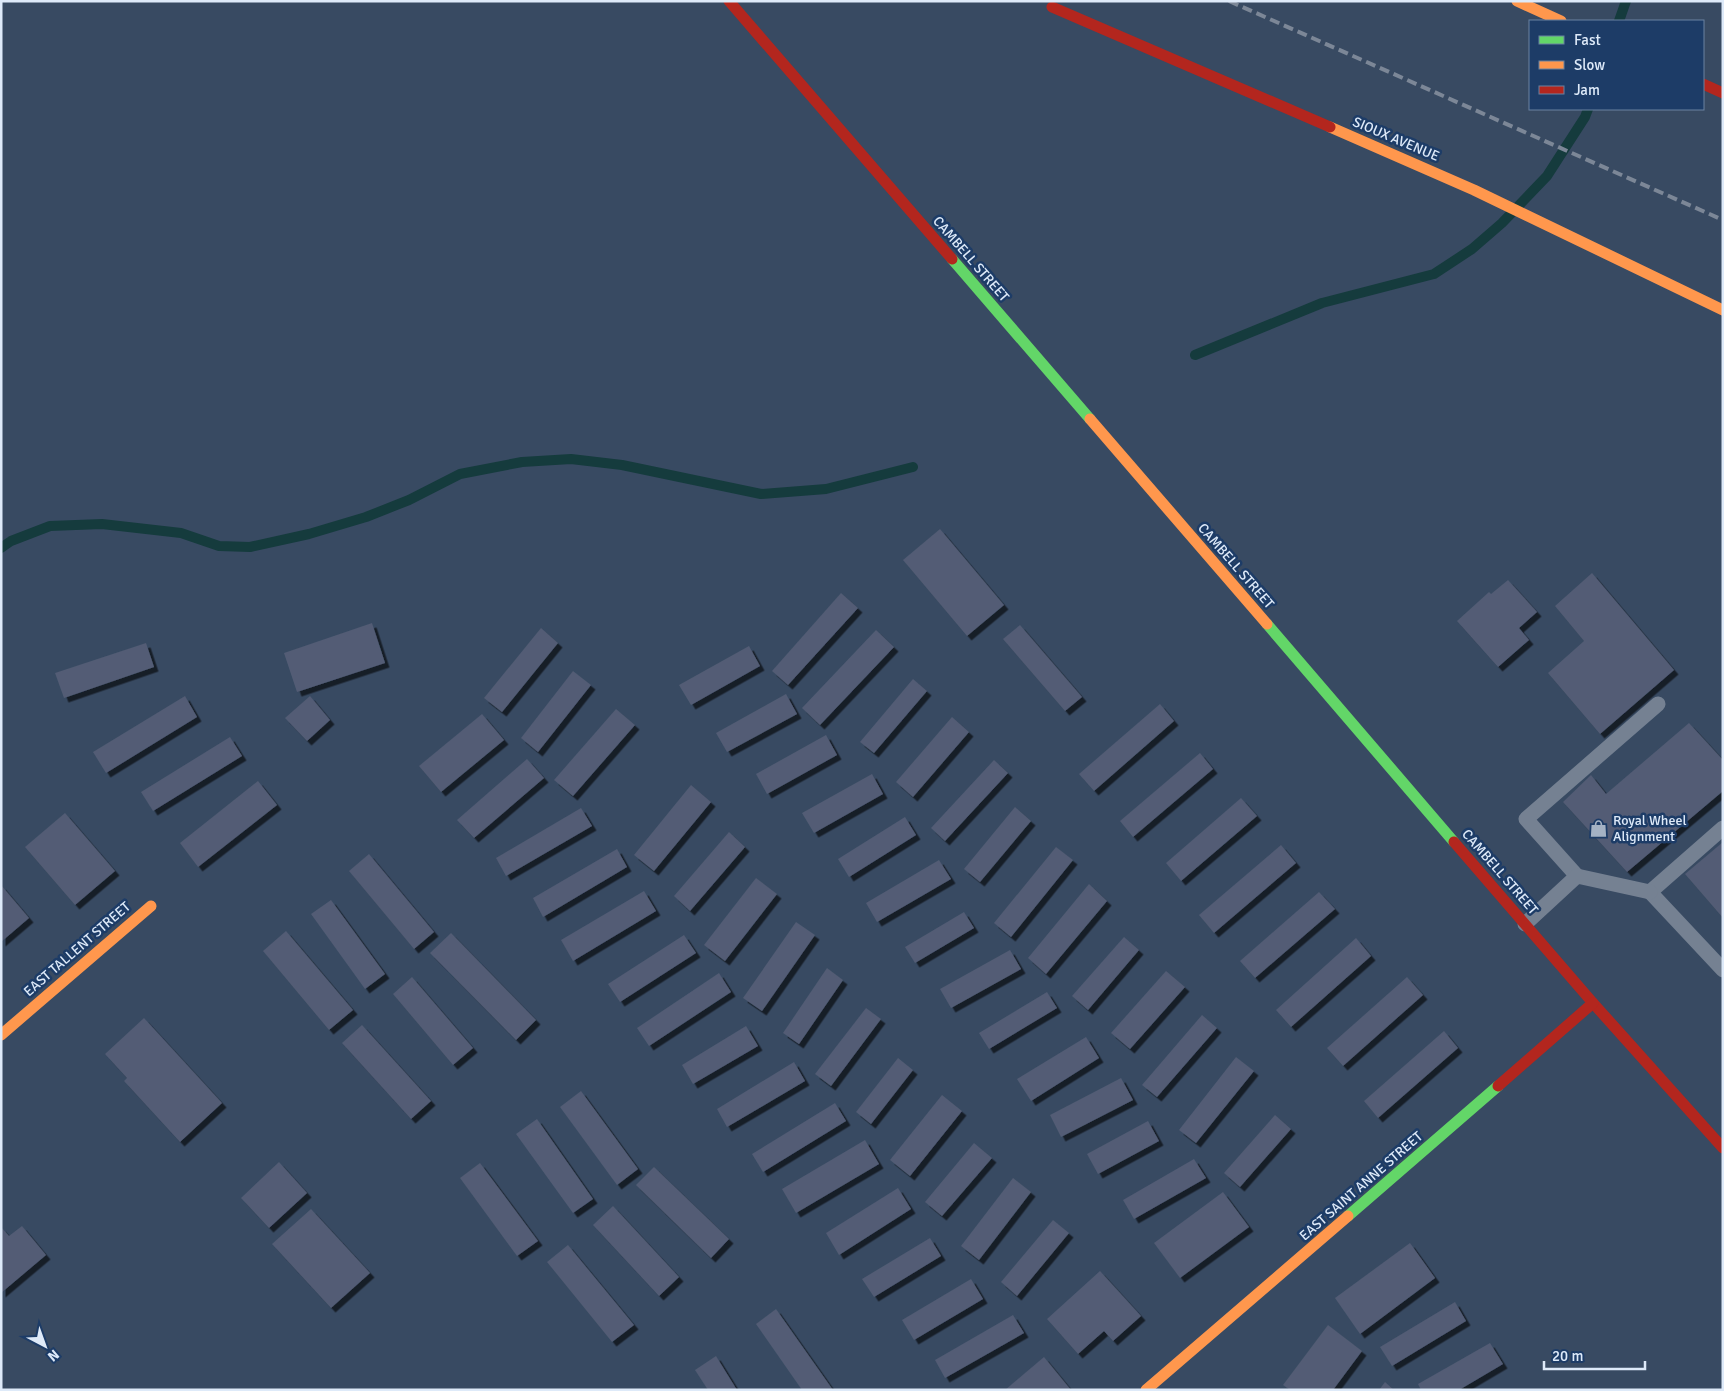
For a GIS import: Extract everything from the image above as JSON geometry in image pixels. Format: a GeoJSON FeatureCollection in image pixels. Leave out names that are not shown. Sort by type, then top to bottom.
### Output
{"type":"FeatureCollection","features":[{"type":"Feature","properties":{"kind":"main road","name":"CAMBELL STREET"},"geometry":{"type":"LineString","coordinates":[[729,1],[1593,1003],[1723,1148]]}},
{"type":"Feature","properties":{"kind":"main road"},"geometry":{"type":"LineString","coordinates":[[1517,1],[1559,20]]}},
{"type":"Feature","properties":{"kind":"main road","name":"SIOUX AVENUE"},"geometry":{"type":"LineString","coordinates":[[1052,7],[1474,190],[1723,310]]}},
{"type":"Feature","properties":{"kind":"main road"},"geometry":{"type":"LineString","coordinates":[[1704,84],[1723,93]]}},
{"type":"Feature","properties":{"kind":"main road","name":"EAST TALLENT STREET"},"geometry":{"type":"LineString","coordinates":[[1,1035],[150,906]]}},
{"type":"Feature","properties":{"kind":"main road","name":"EAST SAINT ANNE STREET"},"geometry":{"type":"LineString","coordinates":[[1146,1390],[1397,1175],[1593,1003]]}},
{"type":"Feature","properties":{"kind":"lane"},"geometry":{"type":"LineString","coordinates":[[1038,1],[1052,7]]}},
{"type":"Feature","properties":{"kind":"lane"},"geometry":{"type":"LineString","coordinates":[[1658,704],[1526,819],[1577,876],[1650,892],[1717,954],[1723,970]]}},
{"type":"Feature","properties":{"kind":"lane"},"geometry":{"type":"LineString","coordinates":[[1650,892],[1723,828]]}},
{"type":"Feature","properties":{"kind":"lane"},"geometry":{"type":"LineString","coordinates":[[1525,924],[1577,876]]}},
{"type":"Feature","properties":{"kind":"building"},"geometry":{"type":"Polygon","coordinates":[[[940,529],[1004,605],[967,636],[903,560],[940,529]]]}},
{"type":"Feature","properties":{"kind":"building"},"geometry":{"type":"Polygon","coordinates":[[[1592,573],[1674,670],[1600,734],[1548,673],[1584,641],[1555,606],[1592,573]]]}},
{"type":"Feature","properties":{"kind":"building"},"geometry":{"type":"Polygon","coordinates":[[[1508,580],[1537,612],[1519,628],[1529,640],[1498,667],[1457,621],[1489,592],[1491,594],[1508,580]]]}},
{"type":"Feature","properties":{"kind":"building"},"geometry":{"type":"Polygon","coordinates":[[[841,593],[858,608],[788,685],[772,671],[841,593]]]}},
{"type":"Feature","properties":{"kind":"building"},"geometry":{"type":"Polygon","coordinates":[[[372,623],[385,663],[297,692],[284,653],[372,623]]]}},
{"type":"Feature","properties":{"kind":"building"},"geometry":{"type":"Polygon","coordinates":[[[1020,625],[1082,697],[1065,711],[1003,639],[1020,625]]]}},
{"type":"Feature","properties":{"kind":"building"},"geometry":{"type":"Polygon","coordinates":[[[541,628],[558,643],[502,712],[484,698],[541,628]]]}},
{"type":"Feature","properties":{"kind":"building"},"geometry":{"type":"Polygon","coordinates":[[[876,630],[894,647],[820,725],[802,708],[876,630]]]}},
{"type":"Feature","properties":{"kind":"building"},"geometry":{"type":"Polygon","coordinates":[[[146,643],[154,667],[64,698],[55,673],[146,643]]]}},
{"type":"Feature","properties":{"kind":"building"},"geometry":{"type":"Polygon","coordinates":[[[749,646],[760,666],[691,705],[679,685],[749,646]]]}},
{"type":"Feature","properties":{"kind":"building"},"geometry":{"type":"Polygon","coordinates":[[[573,671],[591,685],[538,752],[521,738],[573,671]]]}},
{"type":"Feature","properties":{"kind":"building"},"geometry":{"type":"Polygon","coordinates":[[[913,679],[927,691],[874,753],[860,742],[913,679]]]}},
{"type":"Feature","properties":{"kind":"building"},"geometry":{"type":"Polygon","coordinates":[[[786,694],[797,714],[727,752],[716,733],[786,694]]]}},
{"type":"Feature","properties":{"kind":"building"},"geometry":{"type":"Polygon","coordinates":[[[185,696],[197,717],[106,773],[93,752],[185,696]]]}},
{"type":"Feature","properties":{"kind":"building"},"geometry":{"type":"Polygon","coordinates":[[[310,696],[330,720],[307,741],[285,718],[310,696]]]}},
{"type":"Feature","properties":{"kind":"building"},"geometry":{"type":"Polygon","coordinates":[[[1160,704],[1174,721],[1094,791],[1079,774],[1160,704]]]}},
{"type":"Feature","properties":{"kind":"building"},"geometry":{"type":"Polygon","coordinates":[[[616,709],[635,725],[573,796],[554,780],[616,709]]]}},
{"type":"Feature","properties":{"kind":"building"},"geometry":{"type":"Polygon","coordinates":[[[482,714],[504,740],[441,792],[419,766],[482,714]]]}},
{"type":"Feature","properties":{"kind":"building"},"geometry":{"type":"Polygon","coordinates":[[[952,717],[969,732],[913,797],[896,782],[952,717]]]}},
{"type":"Feature","properties":{"kind":"building"},"geometry":{"type":"Polygon","coordinates":[[[1689,723],[1723,760],[1723,791],[1627,872],[1563,802],[1591,775],[1606,794],[1689,723]]]}},
{"type":"Feature","properties":{"kind":"building"},"geometry":{"type":"Polygon","coordinates":[[[826,735],[837,755],[767,794],[756,774],[826,735]]]}},
{"type":"Feature","properties":{"kind":"building"},"geometry":{"type":"Polygon","coordinates":[[[230,737],[242,756],[153,811],[141,792],[230,737]]]}},
{"type":"Feature","properties":{"kind":"building"},"geometry":{"type":"Polygon","coordinates":[[[1200,753],[1213,769],[1133,837],[1120,821],[1200,753]]]}},
{"type":"Feature","properties":{"kind":"building"},"geometry":{"type":"Polygon","coordinates":[[[527,759],[544,778],[474,838],[457,820],[527,759]]]}},
{"type":"Feature","properties":{"kind":"building"},"geometry":{"type":"Polygon","coordinates":[[[994,760],[1008,773],[945,841],[931,828],[994,760]]]}},
{"type":"Feature","properties":{"kind":"building"},"geometry":{"type":"Polygon","coordinates":[[[872,774],[883,794],[814,833],[802,813],[872,774]]]}},
{"type":"Feature","properties":{"kind":"building"},"geometry":{"type":"Polygon","coordinates":[[[258,781],[277,805],[198,867],[180,843],[258,781]]]}},
{"type":"Feature","properties":{"kind":"building"},"geometry":{"type":"Polygon","coordinates":[[[691,785],[711,802],[654,871],[634,855],[691,785]]]}},
{"type":"Feature","properties":{"kind":"building"},"geometry":{"type":"Polygon","coordinates":[[[1241,798],[1257,816],[1181,881],[1166,863],[1241,798]]]}},
{"type":"Feature","properties":{"kind":"building"},"geometry":{"type":"Polygon","coordinates":[[[1015,807],[1031,821],[980,882],[964,869],[1015,807]]]}},
{"type":"Feature","properties":{"kind":"building"},"geometry":{"type":"Polygon","coordinates":[[[581,808],[592,826],[506,876],[496,858],[581,808]]]}},
{"type":"Feature","properties":{"kind":"building"},"geometry":{"type":"Polygon","coordinates":[[[65,813],[115,871],[75,905],[25,847],[65,813]]]}},
{"type":"Feature","properties":{"kind":"building"},"geometry":{"type":"Polygon","coordinates":[[[905,817],[916,835],[849,877],[838,859],[905,817]]]}},
{"type":"Feature","properties":{"kind":"building"},"geometry":{"type":"Polygon","coordinates":[[[729,832],[745,847],[690,911],[674,896],[729,832]]]}},
{"type":"Feature","properties":{"kind":"building"},"geometry":{"type":"Polygon","coordinates":[[[1723,842],[1723,918],[1685,874],[1723,842]]]}},
{"type":"Feature","properties":{"kind":"building"},"geometry":{"type":"Polygon","coordinates":[[[1281,845],[1296,863],[1214,933],[1199,915],[1281,845]]]}},
{"type":"Feature","properties":{"kind":"building"},"geometry":{"type":"Polygon","coordinates":[[[1056,847],[1073,860],[1011,937],[994,923],[1056,847]]]}},
{"type":"Feature","properties":{"kind":"building"},"geometry":{"type":"Polygon","coordinates":[[[617,849],[627,867],[543,917],[533,898],[617,849]]]}},
{"type":"Feature","properties":{"kind":"building"},"geometry":{"type":"Polygon","coordinates":[[[369,854],[434,932],[414,949],[349,871],[369,854]]]}},
{"type":"Feature","properties":{"kind":"building"},"geometry":{"type":"Polygon","coordinates":[[[939,860],[951,879],[877,922],[866,903],[939,860]]]}},
{"type":"Feature","properties":{"kind":"building"},"geometry":{"type":"Polygon","coordinates":[[[756,878],[777,894],[725,961],[704,945],[756,878]]]}},
{"type":"Feature","properties":{"kind":"building"},"geometry":{"type":"Polygon","coordinates":[[[1089,884],[1107,901],[1046,974],[1028,958],[1089,884]]]}},
{"type":"Feature","properties":{"kind":"building"},"geometry":{"type":"Polygon","coordinates":[[[1,885],[29,918],[1,942],[1,885]]]}},
{"type":"Feature","properties":{"kind":"building"},"geometry":{"type":"Polygon","coordinates":[[[644,891],[656,911],[573,961],[561,940],[644,891]]]}},
{"type":"Feature","properties":{"kind":"building"},"geometry":{"type":"Polygon","coordinates":[[[1319,892],[1335,909],[1255,978],[1240,961],[1319,892]]]}},
{"type":"Feature","properties":{"kind":"building"},"geometry":{"type":"Polygon","coordinates":[[[331,900],[385,974],[365,989],[311,914],[331,900]]]}},
{"type":"Feature","properties":{"kind":"building"},"geometry":{"type":"Polygon","coordinates":[[[964,912],[974,928],[915,963],[905,947],[964,912]]]}},
{"type":"Feature","properties":{"kind":"building"},"geometry":{"type":"Polygon","coordinates":[[[796,922],[815,935],[762,1011],[743,998],[796,922]]]}},
{"type":"Feature","properties":{"kind":"building"},"geometry":{"type":"Polygon","coordinates":[[[286,931],[353,1010],[329,1030],[263,951],[286,931]]]}},
{"type":"Feature","properties":{"kind":"building"},"geometry":{"type":"Polygon","coordinates":[[[451,933],[536,1020],[516,1040],[430,953],[451,933]]]}},
{"type":"Feature","properties":{"kind":"building"},"geometry":{"type":"Polygon","coordinates":[[[684,935],[696,953],[620,1002],[608,984],[684,935]]]}},
{"type":"Feature","properties":{"kind":"building"},"geometry":{"type":"Polygon","coordinates":[[[1124,937],[1139,950],[1088,1010],[1072,996],[1124,937]]]}},
{"type":"Feature","properties":{"kind":"building"},"geometry":{"type":"Polygon","coordinates":[[[1356,938],[1371,956],[1291,1027],[1276,1010],[1356,938]]]}},
{"type":"Feature","properties":{"kind":"building"},"geometry":{"type":"Polygon","coordinates":[[[1010,950],[1021,969],[951,1008],[940,989],[1010,950]]]}},
{"type":"Feature","properties":{"kind":"building"},"geometry":{"type":"Polygon","coordinates":[[[827,968],[843,980],[799,1044],[783,1033],[827,968]]]}},
{"type":"Feature","properties":{"kind":"building"},"geometry":{"type":"Polygon","coordinates":[[[1166,971],[1185,987],[1130,1049],[1111,1033],[1166,971]]]}},
{"type":"Feature","properties":{"kind":"building"},"geometry":{"type":"Polygon","coordinates":[[[719,973],[731,992],[649,1046],[637,1028],[719,973]]]}},
{"type":"Feature","properties":{"kind":"building"},"geometry":{"type":"Polygon","coordinates":[[[412,977],[473,1048],[453,1065],[393,994],[412,977]]]}},
{"type":"Feature","properties":{"kind":"building"},"geometry":{"type":"Polygon","coordinates":[[[1407,977],[1423,995],[1343,1066],[1327,1048],[1407,977]]]}},
{"type":"Feature","properties":{"kind":"building"},"geometry":{"type":"Polygon","coordinates":[[[1047,992],[1057,1008],[989,1049],[979,1033],[1047,992]]]}},
{"type":"Feature","properties":{"kind":"building"},"geometry":{"type":"Polygon","coordinates":[[[866,1008],[881,1019],[831,1086],[815,1074],[866,1008]]]}},
{"type":"Feature","properties":{"kind":"building"},"geometry":{"type":"Polygon","coordinates":[[[1202,1015],[1217,1028],[1157,1097],[1142,1085],[1202,1015]]]}},
{"type":"Feature","properties":{"kind":"building"},"geometry":{"type":"Polygon","coordinates":[[[144,1018],[222,1103],[180,1142],[124,1081],[127,1078],[105,1054],[144,1018]]]}},
{"type":"Feature","properties":{"kind":"building"},"geometry":{"type":"Polygon","coordinates":[[[362,1025],[431,1101],[411,1119],[342,1043],[362,1025]]]}},
{"type":"Feature","properties":{"kind":"building"},"geometry":{"type":"Polygon","coordinates":[[[746,1026],[758,1046],[693,1084],[682,1065],[746,1026]]]}},
{"type":"Feature","properties":{"kind":"building"},"geometry":{"type":"Polygon","coordinates":[[[1444,1031],[1458,1048],[1378,1118],[1364,1101],[1444,1031]]]}},
{"type":"Feature","properties":{"kind":"building"},"geometry":{"type":"Polygon","coordinates":[[[1086,1037],[1099,1058],[1031,1101],[1017,1079],[1086,1037]]]}},
{"type":"Feature","properties":{"kind":"building"},"geometry":{"type":"Polygon","coordinates":[[[1236,1057],[1254,1071],[1196,1143],[1179,1130],[1236,1057]]]}},
{"type":"Feature","properties":{"kind":"building"},"geometry":{"type":"Polygon","coordinates":[[[898,1058],[913,1070],[871,1124],[856,1112],[898,1058]]]}},
{"type":"Feature","properties":{"kind":"building"},"geometry":{"type":"Polygon","coordinates":[[[794,1062],[805,1081],[727,1127],[717,1109],[794,1062]]]}},
{"type":"Feature","properties":{"kind":"building"},"geometry":{"type":"Polygon","coordinates":[[[1121,1078],[1133,1100],[1061,1137],[1050,1115],[1121,1078]]]}},
{"type":"Feature","properties":{"kind":"building"},"geometry":{"type":"Polygon","coordinates":[[[581,1091],[638,1169],[617,1185],[560,1107],[581,1091]]]}},
{"type":"Feature","properties":{"kind":"building"},"geometry":{"type":"Polygon","coordinates":[[[942,1095],[962,1111],[910,1176],[890,1160],[942,1095]]]}},
{"type":"Feature","properties":{"kind":"building"},"geometry":{"type":"Polygon","coordinates":[[[835,1103],[846,1121],[763,1172],[752,1154],[835,1103]]]}},
{"type":"Feature","properties":{"kind":"building"},"geometry":{"type":"Polygon","coordinates":[[[1275,1115],[1291,1129],[1240,1187],[1224,1173],[1275,1115]]]}},
{"type":"Feature","properties":{"kind":"building"},"geometry":{"type":"Polygon","coordinates":[[[537,1119],[593,1199],[573,1213],[516,1134],[537,1119]]]}},
{"type":"Feature","properties":{"kind":"building"},"geometry":{"type":"Polygon","coordinates":[[[1148,1121],[1159,1141],[1098,1174],[1087,1154],[1148,1121]]]}},
{"type":"Feature","properties":{"kind":"building"},"geometry":{"type":"Polygon","coordinates":[[[865,1140],[879,1164],[796,1213],[782,1189],[865,1140]]]}},
{"type":"Feature","properties":{"kind":"building"},"geometry":{"type":"Polygon","coordinates":[[[974,1143],[992,1158],[942,1216],[925,1202],[974,1143]]]}},
{"type":"Feature","properties":{"kind":"building"},"geometry":{"type":"Polygon","coordinates":[[[1194,1159],[1206,1178],[1134,1219],[1123,1200],[1194,1159]]]}},
{"type":"Feature","properties":{"kind":"building"},"geometry":{"type":"Polygon","coordinates":[[[279,1162],[307,1193],[269,1228],[241,1198],[279,1162]]]}},
{"type":"Feature","properties":{"kind":"building"},"geometry":{"type":"Polygon","coordinates":[[[480,1163],[538,1241],[517,1256],[460,1178],[480,1163]]]}},
{"type":"Feature","properties":{"kind":"building"},"geometry":{"type":"Polygon","coordinates":[[[654,1167],[729,1239],[711,1258],[636,1185],[654,1167]]]}},
{"type":"Feature","properties":{"kind":"building"},"geometry":{"type":"Polygon","coordinates":[[[1013,1178],[1031,1192],[979,1260],[961,1246],[1013,1178]]]}},
{"type":"Feature","properties":{"kind":"building"},"geometry":{"type":"Polygon","coordinates":[[[898,1188],[911,1209],[839,1255],[826,1233],[898,1188]]]}},
{"type":"Feature","properties":{"kind":"building"},"geometry":{"type":"Polygon","coordinates":[[[1223,1192],[1249,1227],[1180,1278],[1154,1243],[1223,1192]]]}},
{"type":"Feature","properties":{"kind":"building"},"geometry":{"type":"Polygon","coordinates":[[[613,1206],[679,1277],[659,1296],[593,1225],[613,1206]]]}},
{"type":"Feature","properties":{"kind":"building"},"geometry":{"type":"Polygon","coordinates":[[[311,1209],[370,1273],[331,1308],[272,1244],[311,1209]]]}},
{"type":"Feature","properties":{"kind":"building"},"geometry":{"type":"Polygon","coordinates":[[[1053,1220],[1069,1233],[1017,1296],[1001,1282],[1053,1220]]]}},
{"type":"Feature","properties":{"kind":"building"},"geometry":{"type":"Polygon","coordinates":[[[22,1226],[46,1255],[1,1293],[1,1227],[9,1236],[22,1226]]]}},
{"type":"Feature","properties":{"kind":"building"},"geometry":{"type":"Polygon","coordinates":[[[930,1238],[941,1256],[874,1297],[862,1279],[930,1238]]]}},
{"type":"Feature","properties":{"kind":"building"},"geometry":{"type":"Polygon","coordinates":[[[1410,1243],[1435,1278],[1360,1334],[1335,1298],[1410,1243]]]}},
{"type":"Feature","properties":{"kind":"building"},"geometry":{"type":"Polygon","coordinates":[[[568,1245],[634,1325],[612,1342],[547,1262],[568,1245]]]}},
{"type":"Feature","properties":{"kind":"building"},"geometry":{"type":"Polygon","coordinates":[[[1100,1271],[1141,1316],[1113,1341],[1104,1331],[1078,1354],[1047,1319],[1100,1271]]]}},
{"type":"Feature","properties":{"kind":"building"},"geometry":{"type":"Polygon","coordinates":[[[971,1279],[983,1299],[914,1340],[902,1320],[971,1279]]]}},
{"type":"Feature","properties":{"kind":"building"},"geometry":{"type":"Polygon","coordinates":[[[1455,1302],[1466,1321],[1392,1366],[1380,1347],[1455,1302]]]}},
{"type":"Feature","properties":{"kind":"building"},"geometry":{"type":"Polygon","coordinates":[[[776,1309],[833,1390],[802,1390],[756,1324],[776,1309]]]}},
{"type":"Feature","properties":{"kind":"building"},"geometry":{"type":"Polygon","coordinates":[[[1013,1315],[1024,1333],[945,1378],[935,1360],[1013,1315]]]}},
{"type":"Feature","properties":{"kind":"building"},"geometry":{"type":"Polygon","coordinates":[[[1328,1325],[1362,1351],[1333,1390],[1290,1390],[1283,1385],[1328,1325]]]}},
{"type":"Feature","properties":{"kind":"building"},"geometry":{"type":"Polygon","coordinates":[[[1490,1343],[1503,1364],[1459,1390],[1421,1390],[1418,1384],[1490,1343]]]}},
{"type":"Feature","properties":{"kind":"building"},"geometry":{"type":"Polygon","coordinates":[[[716,1356],[737,1390],[708,1390],[695,1370],[716,1356]]]}},
{"type":"Feature","properties":{"kind":"building"},"geometry":{"type":"Polygon","coordinates":[[[1044,1357],[1071,1390],[1005,1390],[1044,1357]]]}},
{"type":"Feature","properties":{"kind":"building"},"geometry":{"type":"Polygon","coordinates":[[[1385,1382],[1394,1390],[1379,1390],[1385,1382]]]}},
{"type":"Feature","properties":{"kind":"waterway"},"geometry":{"type":"LineString","coordinates":[[1619,20],[1626,1]]}},
{"type":"Feature","properties":{"kind":"waterway"},"geometry":{"type":"LineString","coordinates":[[1195,355],[1322,303],[1434,274],[1472,249],[1502,223],[1547,176],[1588,110]]}},
{"type":"Feature","properties":{"kind":"waterway"},"geometry":{"type":"LineString","coordinates":[[1,548],[11,541],[50,526],[102,524],[181,533],[219,546],[250,547],[309,534],[366,517],[409,500],[460,474],[522,462],[571,459],[622,465],[761,494],[826,489],[913,467]]}},
{"type":"Feature","properties":{"kind":"railway"},"geometry":{"type":"LineString","coordinates":[[1229,1],[1723,220]]}},
{"type":"Feature","properties":{"kind":"traffic: fast"},"geometry":{"type":"LineString","coordinates":[[952,259],[1090,419]]}},
{"type":"Feature","properties":{"kind":"traffic: fast"},"geometry":{"type":"LineString","coordinates":[[1267,624],[1454,842]]}},
{"type":"Feature","properties":{"kind":"traffic: fast"},"geometry":{"type":"LineString","coordinates":[[1348,1216],[1498,1086]]}},
{"type":"Feature","properties":{"kind":"traffic: slow"},"geometry":{"type":"LineString","coordinates":[[1517,1],[1559,20]]}},
{"type":"Feature","properties":{"kind":"traffic: slow"},"geometry":{"type":"LineString","coordinates":[[1330,127],[1474,190],[1723,310]]}},
{"type":"Feature","properties":{"kind":"traffic: slow"},"geometry":{"type":"LineString","coordinates":[[1090,419],[1267,624]]}},
{"type":"Feature","properties":{"kind":"traffic: slow"},"geometry":{"type":"LineString","coordinates":[[1,1035],[151,906]]}},
{"type":"Feature","properties":{"kind":"traffic: slow"},"geometry":{"type":"LineString","coordinates":[[1146,1390],[1348,1216]]}},
{"type":"Feature","properties":{"kind":"traffic: jam"},"geometry":{"type":"LineString","coordinates":[[729,1],[952,259]]}},
{"type":"Feature","properties":{"kind":"traffic: jam"},"geometry":{"type":"LineString","coordinates":[[1052,7],[1330,127]]}},
{"type":"Feature","properties":{"kind":"traffic: jam"},"geometry":{"type":"LineString","coordinates":[[1704,84],[1723,93]]}},
{"type":"Feature","properties":{"kind":"traffic: jam"},"geometry":{"type":"LineString","coordinates":[[1454,842],[1593,1003],[1723,1148]]}},
{"type":"Feature","properties":{"kind":"traffic: jam"},"geometry":{"type":"LineString","coordinates":[[1498,1086],[1593,1003]]}},
{"type":"Feature","properties":{"kind":"place","name":"Royal Wheel Alignment"},"geometry":{"type":"Point","coordinates":[1599,828]}}]}
